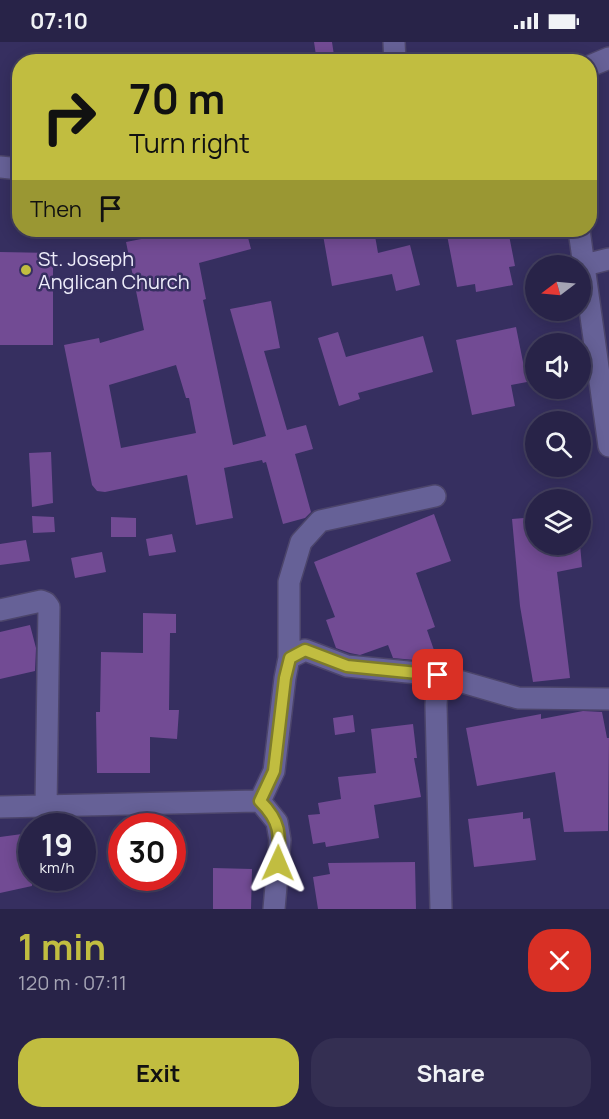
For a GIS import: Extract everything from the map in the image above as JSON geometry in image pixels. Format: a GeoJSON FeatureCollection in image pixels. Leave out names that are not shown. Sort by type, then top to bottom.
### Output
{"type":"FeatureCollection","features":[{"type":"Feature","properties":{"kind":"street"},"geometry":{"type":"LineString","coordinates":[[580,237],[583,255]]}},
{"type":"Feature","properties":{"kind":"street"},"geometry":{"type":"LineString","coordinates":[[591,264],[609,259]]}},
{"type":"Feature","properties":{"kind":"street"},"geometry":{"type":"LineString","coordinates":[[591,310],[609,446]]}},
{"type":"Feature","properties":{"kind":"street"},"geometry":{"type":"LineString","coordinates":[[260,801],[274,771],[285,678],[290,658],[290,582],[301,542],[320,521],[435,496]]}},
{"type":"Feature","properties":{"kind":"street"},"geometry":{"type":"LineString","coordinates":[[0,610],[41,601],[49,607],[46,806]]}},
{"type":"Feature","properties":{"kind":"street"},"geometry":{"type":"LineString","coordinates":[[290,658],[305,650],[347,666],[438,675],[518,698],[609,699]]}},
{"type":"Feature","properties":{"kind":"street"},"geometry":{"type":"LineString","coordinates":[[438,675],[436,705],[441,909]]}},
{"type":"Feature","properties":{"kind":"street"},"geometry":{"type":"LineString","coordinates":[[0,807],[260,801]]}},
{"type":"Feature","properties":{"kind":"street"},"geometry":{"type":"LineString","coordinates":[[260,801],[277,822],[280,840],[274,909]]}},
{"type":"Feature","properties":{"kind":"building"},"geometry":{"type":"Polygon","coordinates":[[[314,42],[332,42],[334,54],[316,54],[314,42]]]}},
{"type":"Feature","properties":{"kind":"building"},"geometry":{"type":"Polygon","coordinates":[[[151,237],[248,237],[251,249],[199,263],[206,299],[203,300],[233,445],[266,436],[230,309],[271,301],[280,348],[264,351],[287,430],[306,425],[313,449],[295,454],[311,512],[305,518],[283,524],[266,462],[263,463],[262,460],[224,468],[233,518],[196,525],[187,475],[105,492],[97,491],[92,485],[64,345],[99,338],[100,343],[144,330],[126,242],[151,237]],[[176,365],[109,385],[121,448],[196,433],[189,398],[186,398],[176,365]]]}},
{"type":"Feature","properties":{"kind":"building"},"geometry":{"type":"Polygon","coordinates":[[[323,237],[375,237],[378,253],[410,245],[420,285],[396,291],[392,274],[332,286],[323,237]]]}},
{"type":"Feature","properties":{"kind":"building"},"geometry":{"type":"Polygon","coordinates":[[[447,237],[509,237],[515,266],[509,267],[513,285],[476,292],[475,284],[457,287],[447,237]]]}},
{"type":"Feature","properties":{"kind":"building"},"geometry":{"type":"Polygon","coordinates":[[[0,252],[53,253],[53,345],[0,345],[0,252]]]}},
{"type":"Feature","properties":{"kind":"building"},"geometry":{"type":"Polygon","coordinates":[[[516,327],[525,382],[511,385],[515,406],[472,415],[456,340],[516,327]]]}},
{"type":"Feature","properties":{"kind":"building"},"geometry":{"type":"Polygon","coordinates":[[[338,332],[346,357],[423,336],[433,372],[358,393],[360,399],[339,406],[318,338],[338,332]]]}},
{"type":"Feature","properties":{"kind":"building"},"geometry":{"type":"Polygon","coordinates":[[[51,452],[53,503],[32,507],[29,453],[51,452]]]}},
{"type":"Feature","properties":{"kind":"building"},"geometry":{"type":"Polygon","coordinates":[[[434,514],[451,561],[416,573],[435,627],[427,630],[435,653],[415,660],[393,658],[388,645],[360,655],[336,648],[326,620],[335,617],[314,562],[434,514]]]}},
{"type":"Feature","properties":{"kind":"building"},"geometry":{"type":"Polygon","coordinates":[[[32,516],[54,517],[55,532],[33,533],[32,516]]]}},
{"type":"Feature","properties":{"kind":"building"},"geometry":{"type":"Polygon","coordinates":[[[111,517],[136,518],[136,537],[111,537],[111,517]]]}},
{"type":"Feature","properties":{"kind":"building"},"geometry":{"type":"Polygon","coordinates":[[[525,518],[525,555],[581,555],[582,567],[557,572],[570,678],[533,682],[520,606],[512,519],[525,518]]]}},
{"type":"Feature","properties":{"kind":"building"},"geometry":{"type":"Polygon","coordinates":[[[172,534],[176,552],[149,556],[146,539],[172,534]]]}},
{"type":"Feature","properties":{"kind":"building"},"geometry":{"type":"Polygon","coordinates":[[[26,540],[30,561],[0,565],[0,544],[26,540]]]}},
{"type":"Feature","properties":{"kind":"building"},"geometry":{"type":"Polygon","coordinates":[[[102,552],[106,572],[75,578],[71,558],[102,552]]]}},
{"type":"Feature","properties":{"kind":"building"},"geometry":{"type":"Polygon","coordinates":[[[143,613],[176,614],[176,633],[170,633],[169,710],[179,710],[177,739],[150,737],[150,773],[97,773],[96,712],[100,712],[101,652],[143,653],[143,613]]]}},
{"type":"Feature","properties":{"kind":"building"},"geometry":{"type":"Polygon","coordinates":[[[30,625],[36,648],[35,671],[0,679],[0,632],[30,625]]]}},
{"type":"Feature","properties":{"kind":"building"},"geometry":{"type":"Polygon","coordinates":[[[583,711],[602,712],[607,738],[609,738],[608,831],[564,832],[555,772],[477,786],[466,728],[541,714],[541,719],[583,711]]]}},
{"type":"Feature","properties":{"kind":"building"},"geometry":{"type":"Polygon","coordinates":[[[353,715],[355,732],[335,735],[333,718],[353,715]]]}},
{"type":"Feature","properties":{"kind":"building"},"geometry":{"type":"Polygon","coordinates":[[[413,724],[417,758],[414,758],[421,797],[374,805],[379,838],[326,847],[325,842],[313,844],[308,815],[320,814],[318,803],[341,799],[338,777],[376,773],[371,729],[413,724]]]}},
{"type":"Feature","properties":{"kind":"building"},"geometry":{"type":"Polygon","coordinates":[[[523,812],[523,819],[530,818],[536,860],[474,867],[468,819],[523,812]]]}},
{"type":"Feature","properties":{"kind":"building"},"geometry":{"type":"Polygon","coordinates":[[[18,835],[18,889],[0,893],[0,837],[18,835]]]}},
{"type":"Feature","properties":{"kind":"building"},"geometry":{"type":"Polygon","coordinates":[[[415,862],[416,909],[318,909],[313,877],[330,874],[328,863],[415,862]]]}},
{"type":"Feature","properties":{"kind":"building"},"geometry":{"type":"Polygon","coordinates":[[[213,868],[252,869],[251,909],[213,909],[213,868]]]}},
{"type":"Feature","properties":{"kind":"place","name":"St. Joseph Anglican Church"},"geometry":{"type":"Point","coordinates":[26,270]}},
{"type":"Feature","properties":{"kind":"route"},"geometry":{"type":"LineString","coordinates":[[278,863],[280,840],[277,822],[260,801],[274,771],[285,678],[290,658],[305,650],[347,666],[438,675]]}}]}
